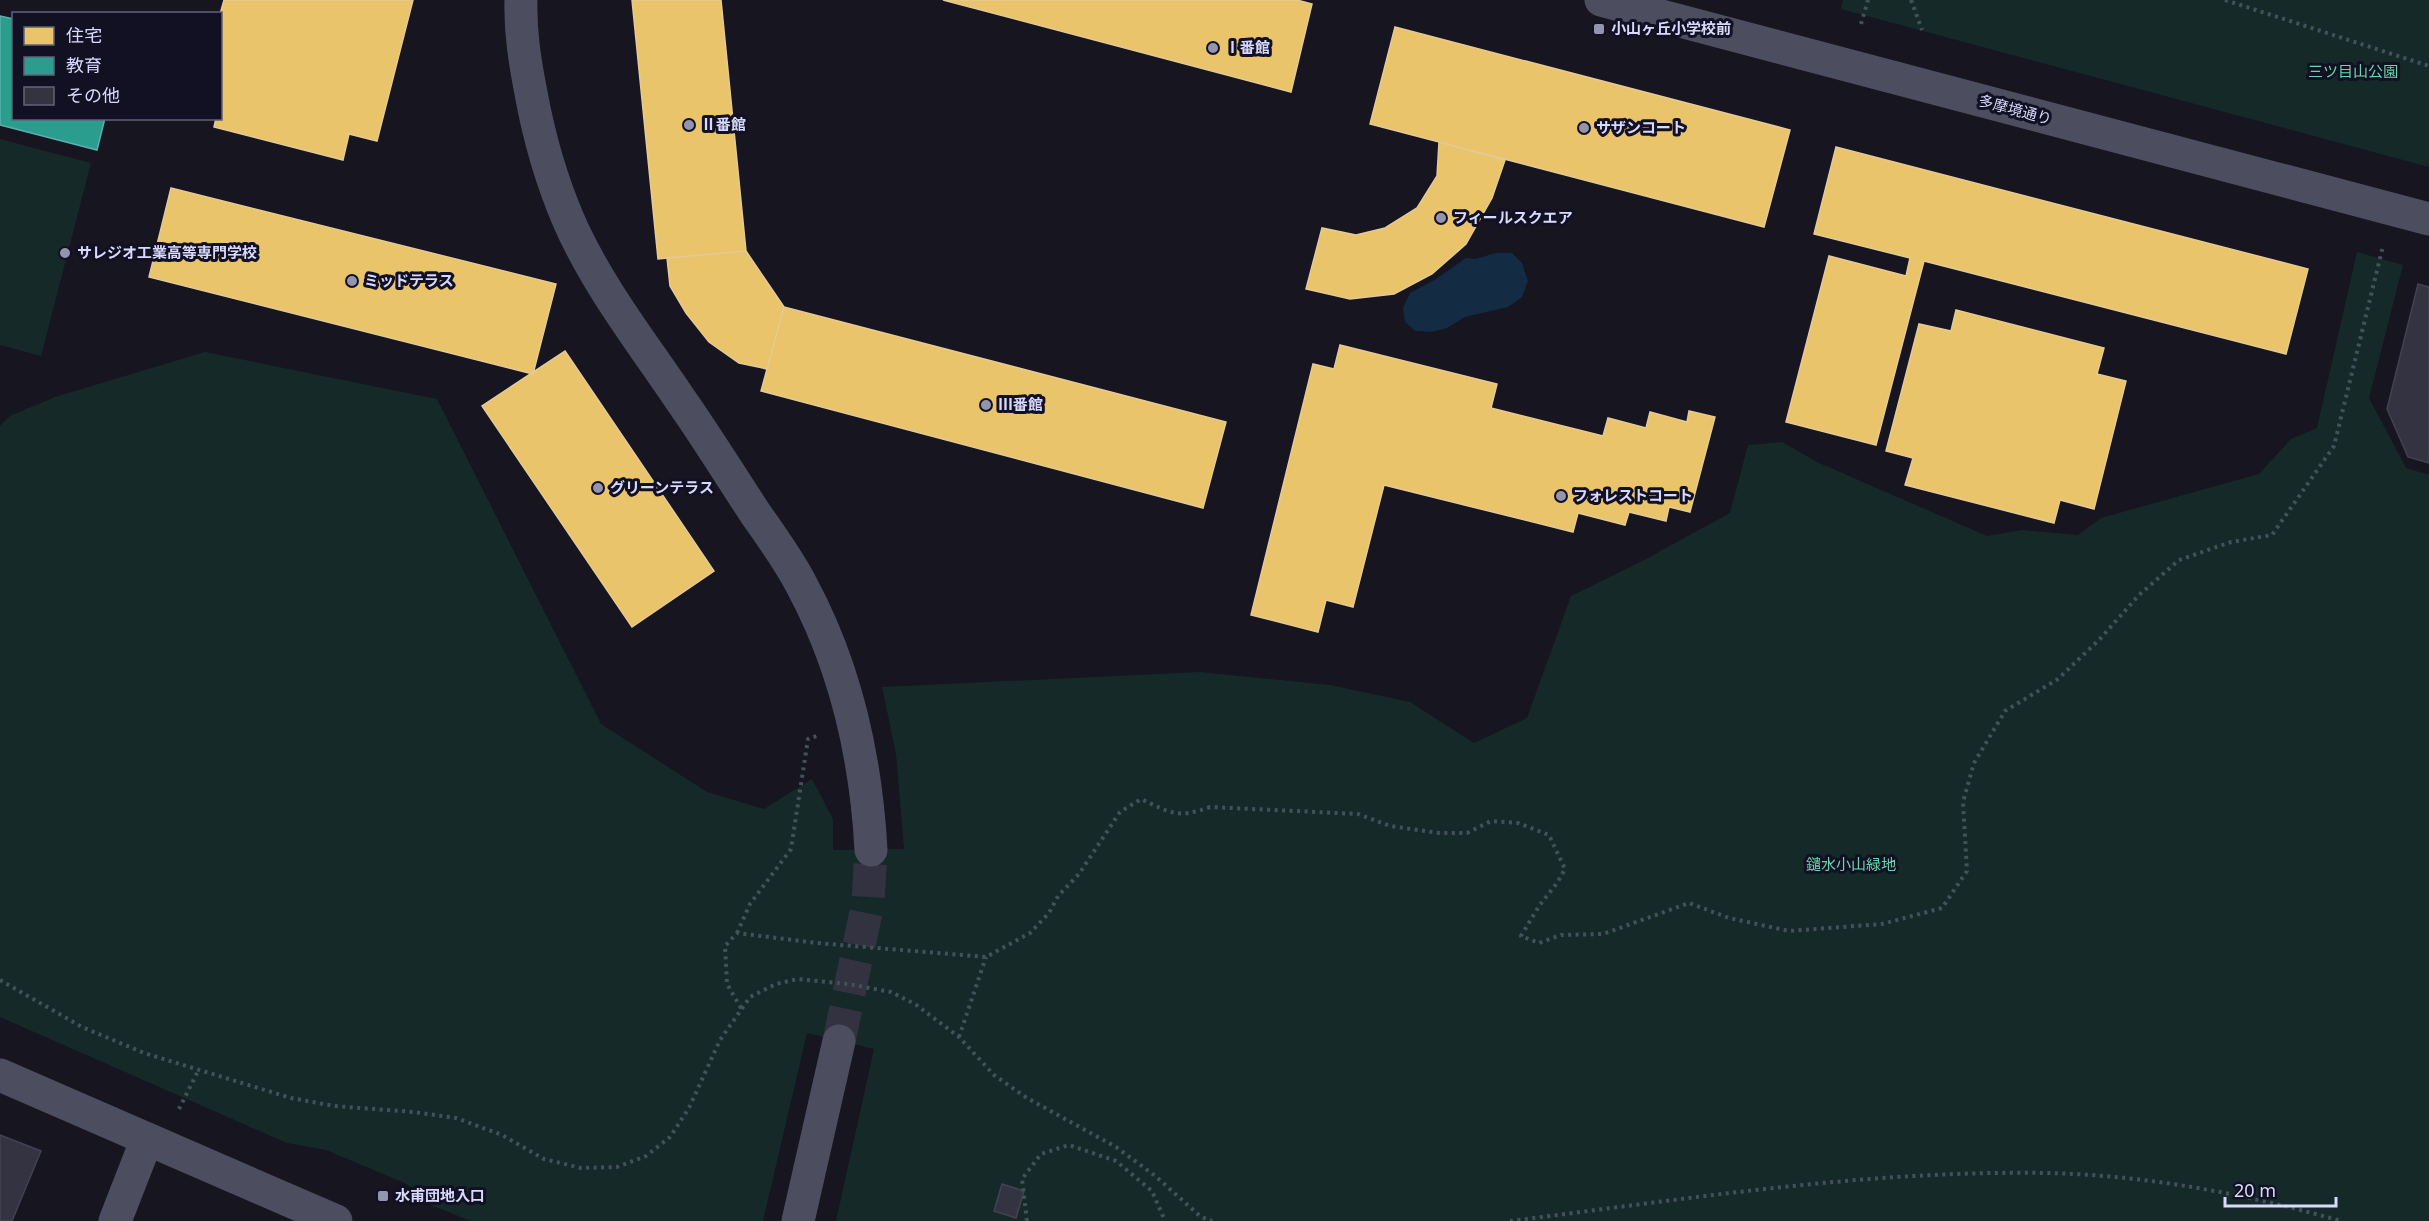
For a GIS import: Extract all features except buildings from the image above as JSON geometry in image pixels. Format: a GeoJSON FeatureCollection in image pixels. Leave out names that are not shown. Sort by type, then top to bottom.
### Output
{"type":"FeatureCollection","features":[{"type":"Feature","properties":{"kind":"street"},"geometry":{"type":"LineString","coordinates":[[521,0],[523,55],[536,124],[555,187],[592,266],[802,585],[836,662],[855,722],[863,763],[871,850]]}},
{"type":"Feature","properties":{"kind":"street","name":"多摩境通り"},"geometry":{"type":"LineString","coordinates":[[1600,0],[2429,219]]}},
{"type":"Feature","properties":{"kind":"street"},"geometry":{"type":"LineString","coordinates":[[798,1221],[840,1041]]}},
{"type":"Feature","properties":{"kind":"street"},"geometry":{"type":"LineString","coordinates":[[0,1076],[336,1221]]}},
{"type":"Feature","properties":{"kind":"street"},"geometry":{"type":"LineString","coordinates":[[115,1221],[147,1139]]}},
{"type":"Feature","properties":{"kind":"path"},"geometry":{"type":"LineString","coordinates":[[1861,24],[1868,0]]}},
{"type":"Feature","properties":{"kind":"path"},"geometry":{"type":"LineString","coordinates":[[1911,0],[1922,30]]}},
{"type":"Feature","properties":{"kind":"path"},"geometry":{"type":"LineString","coordinates":[[2225,0],[2429,66]]}},
{"type":"Feature","properties":{"kind":"path"},"geometry":{"type":"LineString","coordinates":[[737,933],[817,943],[986,957],[1030,933],[1049,913],[1058,896],[1079,874],[1120,812],[1141,799],[1173,814],[1190,814],[1210,807],[1358,814],[1390,826],[1438,833],[1467,833],[1491,821],[1518,823],[1549,835],[1565,869],[1521,936],[1539,943],[1561,935],[1603,934],[1689,903],[1729,918],[1789,931],[1882,924],[1942,908],[1967,871],[1963,802],[1974,763],[2006,711],[2058,679],[2099,640],[2139,595],[2179,560],[2231,542],[2272,535],[2334,446],[2383,246]]}},
{"type":"Feature","properties":{"kind":"path"},"geometry":{"type":"LineString","coordinates":[[741,1008],[727,984],[725,946],[737,933],[750,904],[791,849],[808,739],[830,731]]}},
{"type":"Feature","properties":{"kind":"path"},"geometry":{"type":"LineString","coordinates":[[959,1037],[986,957]]}},
{"type":"Feature","properties":{"kind":"path"},"geometry":{"type":"LineString","coordinates":[[0,980],[82,1027],[144,1053],[198,1071],[291,1098],[334,1106],[414,1112],[456,1118],[502,1135],[543,1159],[581,1168],[617,1167],[646,1156],[670,1137],[689,1108],[720,1040],[750,997],[776,984],[798,979],[848,984],[891,992],[915,1004],[959,1037],[994,1075],[1027,1098],[1116,1147],[1154,1175],[1201,1217],[1212,1221]]}},
{"type":"Feature","properties":{"kind":"path"},"geometry":{"type":"LineString","coordinates":[[179,1109],[198,1071]]}},
{"type":"Feature","properties":{"kind":"path"},"geometry":{"type":"LineString","coordinates":[[1027,1221],[1022,1179],[1041,1154],[1068,1145],[1116,1161],[1152,1191],[1165,1221]]}},
{"type":"Feature","properties":{"kind":"path"},"geometry":{"type":"LineString","coordinates":[[1510,1221],[1836,1181],[1945,1174],[2049,1173],[2154,1182],[2247,1197],[2341,1221]]}},
{"type":"Feature","properties":{"kind":"path"},"geometry":{"type":"LineString","coordinates":[[1194,1221],[1201,1217]]}},
{"type":"Feature","properties":{"kind":"green space","name":"三ツ目山公園"},"geometry":{"type":"Polygon","coordinates":[[[1843,0],[2429,0],[2429,167],[1841,9],[1843,0]]]}},
{"type":"Feature","properties":{"kind":"green space"},"geometry":{"type":"Polygon","coordinates":[[[0,139],[91,163],[41,356],[0,345],[0,139]]]}},
{"type":"Feature","properties":{"kind":"green space","name":"鑓水小山緑地"},"geometry":{"type":"Polygon","coordinates":[[[2357,252],[2403,265],[2369,398],[2406,468],[2429,475],[2429,1221],[836,1221],[874,1049],[807,1033],[763,1221],[471,1221],[433,1206],[407,1184],[326,1150],[287,1143],[0,1017],[0,426],[10,416],[55,397],[205,352],[437,399],[601,724],[707,792],[764,809],[812,779],[833,819],[833,850],[904,849],[896,754],[882,687],[1199,672],[1330,685],[1410,702],[1474,743],[1527,718],[1571,596],[1644,560],[1730,513],[1748,445],[1782,442],[1817,462],[1987,536],[2022,530],[2078,535],[2101,518],[2259,474],[2291,439],[2317,428],[2357,252]]]}},
{"type":"Feature","properties":{"kind":"water"},"geometry":{"type":"Polygon","coordinates":[[[1496,253],[1512,253],[1522,263],[1528,281],[1522,297],[1508,307],[1465,317],[1447,328],[1431,332],[1415,331],[1405,322],[1403,308],[1410,293],[1436,279],[1466,258],[1475,259],[1496,253]]]}},
{"type":"Feature","properties":{"kind":"tunnel"},"geometry":{"type":"LineString","coordinates":[[839,1041],[868,903],[871,850]]}},
{"type":"Feature","properties":{"kind":"place","name":"小山ヶ丘小学校前"},"geometry":{"type":"Point","coordinates":[1599,29]}},
{"type":"Feature","properties":{"kind":"place","name":"Ⅰ番館"},"geometry":{"type":"Point","coordinates":[1213,48]}},
{"type":"Feature","properties":{"kind":"place","name":"Ⅱ番館"},"geometry":{"type":"Point","coordinates":[689,125]}},
{"type":"Feature","properties":{"kind":"place","name":"サザンコート"},"geometry":{"type":"Point","coordinates":[1584,128]}},
{"type":"Feature","properties":{"kind":"place","name":"フィールスクエア"},"geometry":{"type":"Point","coordinates":[1441,218]}},
{"type":"Feature","properties":{"kind":"place","name":"サレジオ工業高等専門学校"},"geometry":{"type":"Point","coordinates":[65,253]}},
{"type":"Feature","properties":{"kind":"place","name":"ミッドテラス"},"geometry":{"type":"Point","coordinates":[352,281]}},
{"type":"Feature","properties":{"kind":"place","name":"Ⅲ番館"},"geometry":{"type":"Point","coordinates":[986,405]}},
{"type":"Feature","properties":{"kind":"place","name":"グリーンテラス"},"geometry":{"type":"Point","coordinates":[598,488]}},
{"type":"Feature","properties":{"kind":"place","name":"フォレストコート"},"geometry":{"type":"Point","coordinates":[1561,496]}},
{"type":"Feature","properties":{"kind":"place","name":"水甫団地入口"},"geometry":{"type":"Point","coordinates":[383,1196]}}]}
